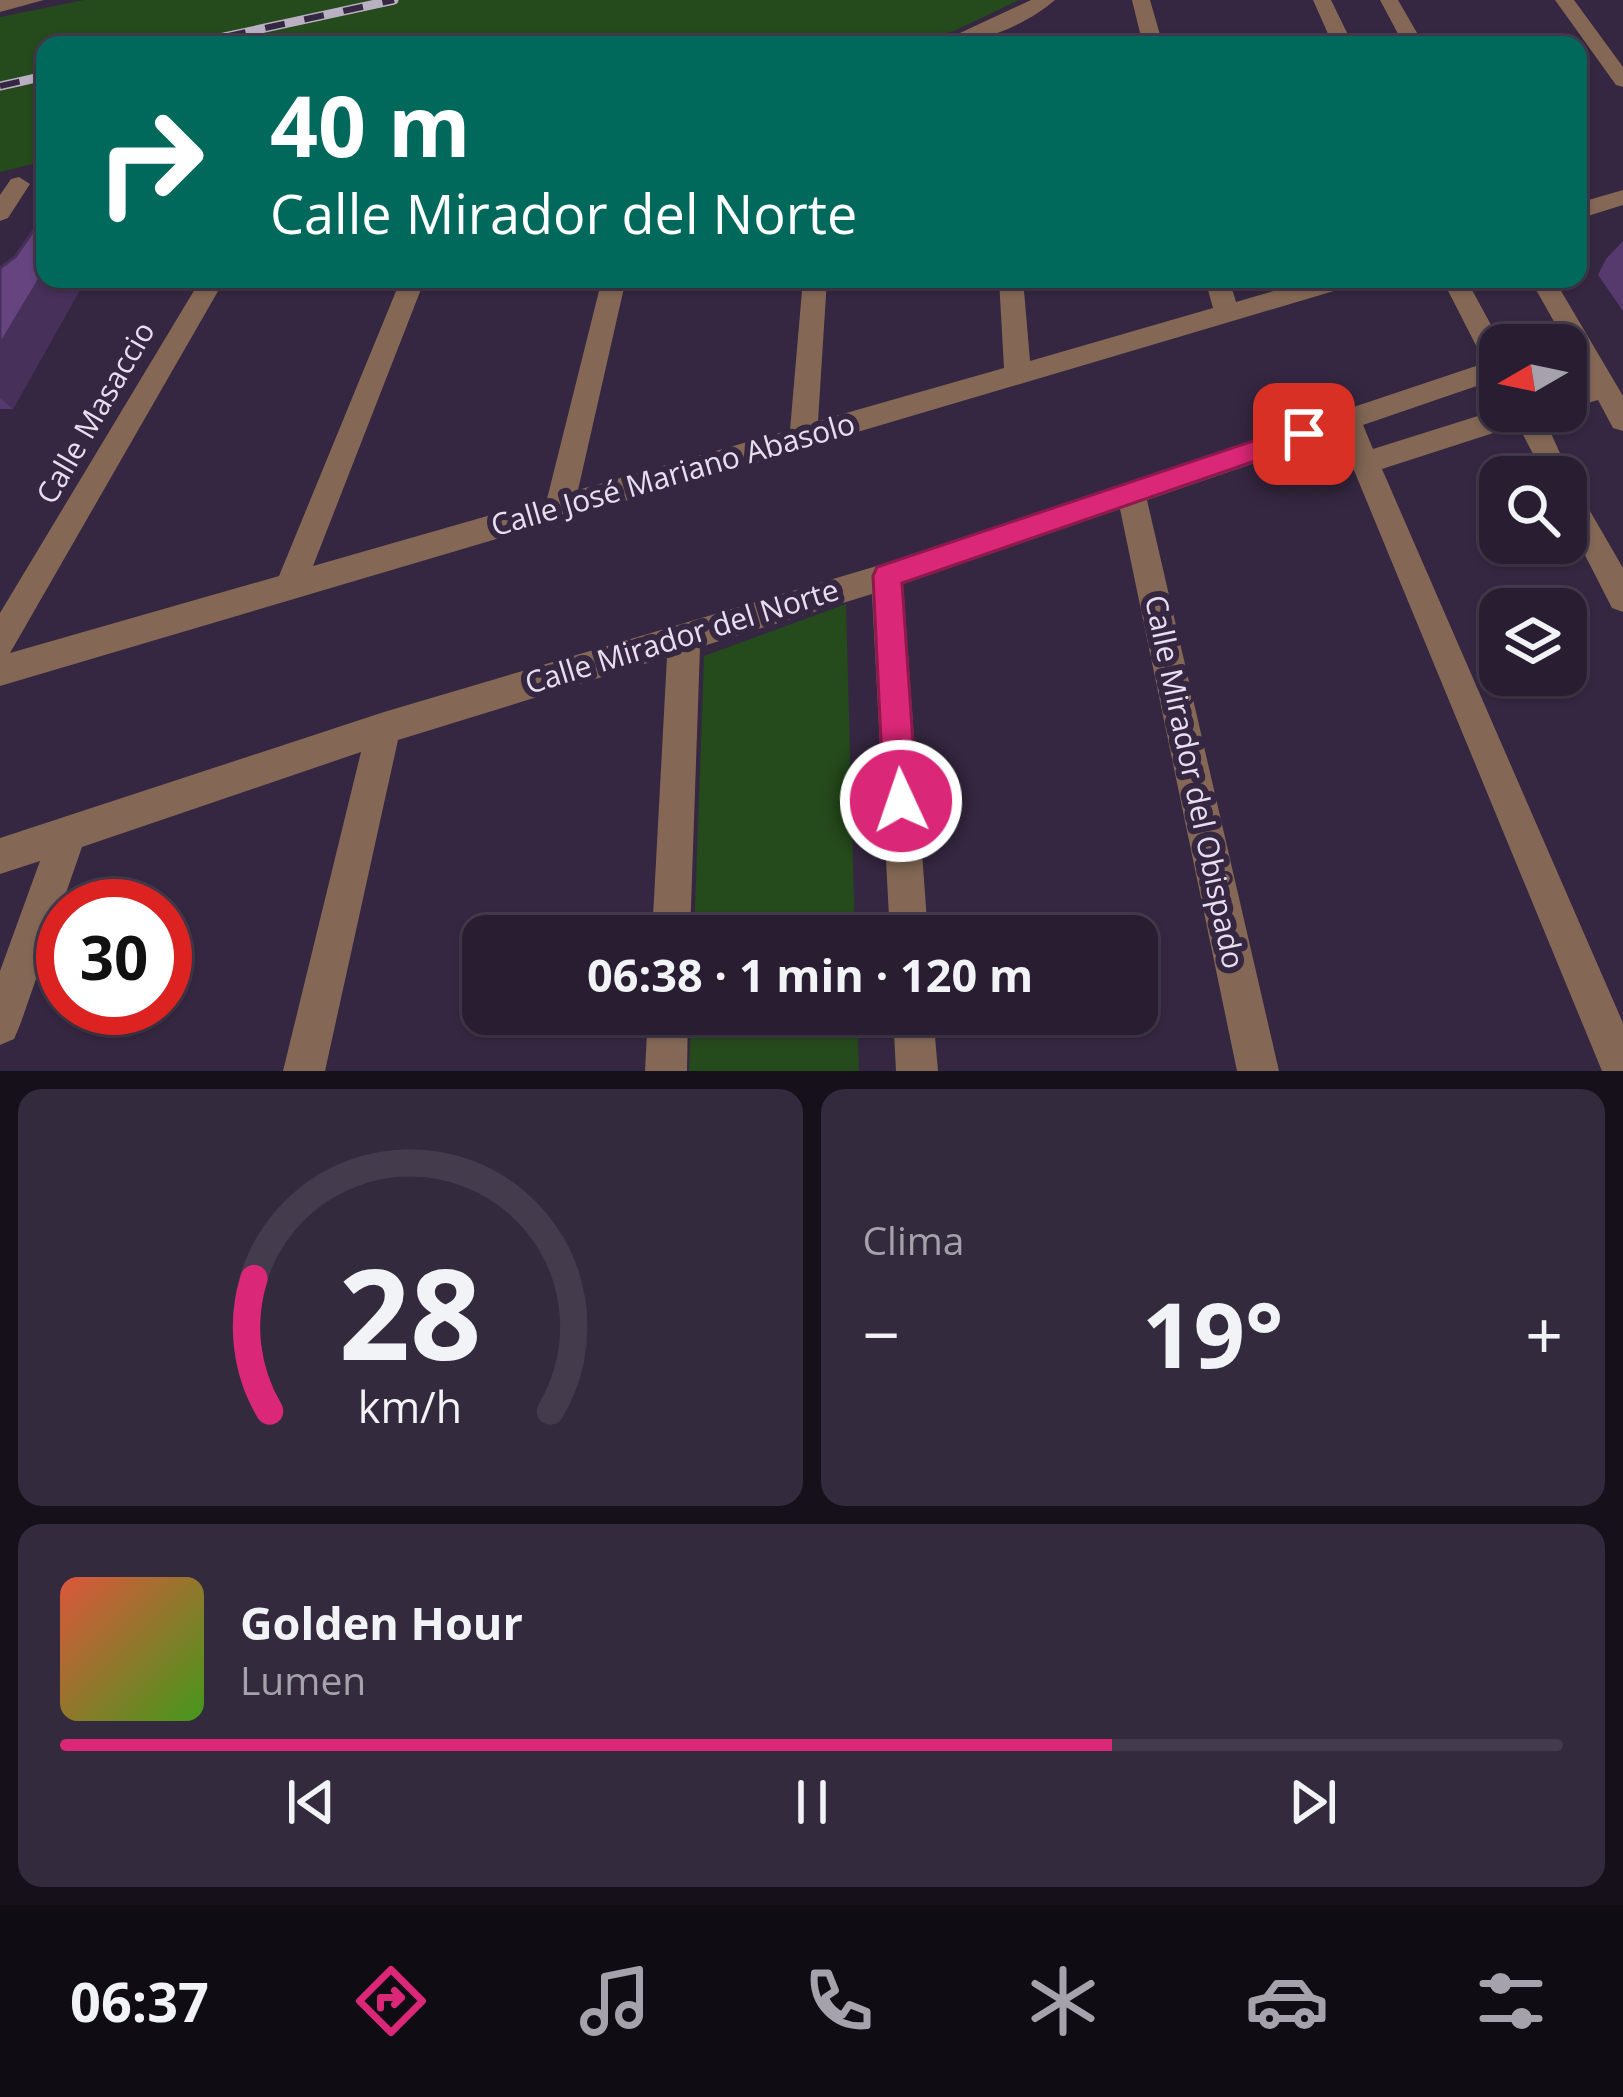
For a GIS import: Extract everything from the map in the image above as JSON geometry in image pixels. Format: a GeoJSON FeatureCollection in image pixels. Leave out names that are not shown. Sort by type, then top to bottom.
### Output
{"type":"FeatureCollection","features":[{"type":"Feature","properties":{"kind":"street"},"geometry":{"type":"LineString","coordinates":[[0,6],[35,0]]}},
{"type":"Feature","properties":{"kind":"street"},"geometry":{"type":"LineString","coordinates":[[994,36],[1046,0]]}},
{"type":"Feature","properties":{"kind":"street"},"geometry":{"type":"LineString","coordinates":[[1141,0],[1151,36]]}},
{"type":"Feature","properties":{"kind":"street"},"geometry":{"type":"LineString","coordinates":[[1322,0],[1339,36]]}},
{"type":"Feature","properties":{"kind":"street"},"geometry":{"type":"LineString","coordinates":[[1389,0],[1409,36]]}},
{"type":"Feature","properties":{"kind":"street"},"geometry":{"type":"LineString","coordinates":[[1564,0],[1623,81]]}},
{"type":"Feature","properties":{"kind":"street"},"geometry":{"type":"LineString","coordinates":[[0,213],[20,184]]}},
{"type":"Feature","properties":{"kind":"street"},"geometry":{"type":"LineString","coordinates":[[1587,208],[1623,197]]}},
{"type":"Feature","properties":{"kind":"street","name":"Calle Masaccio"},"geometry":{"type":"LineString","coordinates":[[0,642],[208,288]]}},
{"type":"Feature","properties":{"kind":"street"},"geometry":{"type":"LineString","coordinates":[[290,586],[409,288]]}},
{"type":"Feature","properties":{"kind":"street"},"geometry":{"type":"LineString","coordinates":[[559,509],[612,288]]}},
{"type":"Feature","properties":{"kind":"street"},"geometry":{"type":"LineString","coordinates":[[803,437],[813,288]]}},
{"type":"Feature","properties":{"kind":"street"},"geometry":{"type":"LineString","coordinates":[[1012,288],[1018,374]]}},
{"type":"Feature","properties":{"kind":"street"},"geometry":{"type":"LineString","coordinates":[[1220,288],[1227,314]]}},
{"type":"Feature","properties":{"kind":"street","name":"Calle José Mariano Abasolo"},"geometry":{"type":"LineString","coordinates":[[0,671],[1315,288]]}},
{"type":"Feature","properties":{"kind":"street"},"geometry":{"type":"LineString","coordinates":[[1459,288],[1479,327]]}},
{"type":"Feature","properties":{"kind":"street"},"geometry":{"type":"LineString","coordinates":[[1546,288],[1562,324]]}},
{"type":"Feature","properties":{"kind":"street"},"geometry":{"type":"LineString","coordinates":[[1587,366],[1623,420]]}},
{"type":"Feature","properties":{"kind":"street","name":"Calle Mirador del Norte"},"geometry":{"type":"LineString","coordinates":[[0,856],[384,728],[887,576],[1479,374]]}},
{"type":"Feature","properties":{"kind":"street"},"geometry":{"type":"LineString","coordinates":[[1587,393],[1604,388]]}},
{"type":"Feature","properties":{"kind":"street"},"geometry":{"type":"LineString","coordinates":[[1347,420],[1623,1071]]}},
{"type":"Feature","properties":{"kind":"street"},"geometry":{"type":"LineString","coordinates":[[1368,462],[1479,426]]}},
{"type":"Feature","properties":{"kind":"street","name":"Calle Mirador del Obispado"},"geometry":{"type":"LineString","coordinates":[[1131,492],[1258,1071]]}},
{"type":"Feature","properties":{"kind":"street"},"geometry":{"type":"LineString","coordinates":[[1587,530],[1623,598]]}},
{"type":"Feature","properties":{"kind":"street"},"geometry":{"type":"LineString","coordinates":[[887,576],[908,915]]}},
{"type":"Feature","properties":{"kind":"street"},"geometry":{"type":"LineString","coordinates":[[672,915],[684,635]]}},
{"type":"Feature","properties":{"kind":"street"},"geometry":{"type":"LineString","coordinates":[[304,1071],[384,728]]}},
{"type":"Feature","properties":{"kind":"street"},"geometry":{"type":"LineString","coordinates":[[0,1025],[68,835]]}},
{"type":"Feature","properties":{"kind":"street"},"geometry":{"type":"LineString","coordinates":[[666,1071],[667,1035]]}},
{"type":"Feature","properties":{"kind":"street"},"geometry":{"type":"LineString","coordinates":[[914,1035],[917,1071]]}},
{"type":"Feature","properties":{"kind":"green space"},"geometry":{"type":"Polygon","coordinates":[[[84,0],[1019,0],[934,36],[36,36],[36,163],[0,172],[0,17],[84,0]]]}},
{"type":"Feature","properties":{"kind":"green space"},"geometry":{"type":"Polygon","coordinates":[[[846,604],[854,915],[695,915],[704,656],[846,604]]]}},
{"type":"Feature","properties":{"kind":"green space"},"geometry":{"type":"Polygon","coordinates":[[[690,1035],[858,1035],[859,1071],[689,1071],[690,1035]]]}},
{"type":"Feature","properties":{"kind":"building"},"geometry":{"type":"Polygon","coordinates":[[[36,227],[36,285],[0,345],[0,268],[15,257],[36,227]]]}},
{"type":"Feature","properties":{"kind":"railway"},"geometry":{"type":"LineString","coordinates":[[228,36],[394,0]]}},
{"type":"Feature","properties":{"kind":"railway"},"geometry":{"type":"LineString","coordinates":[[0,86],[36,78]]}},
{"type":"Feature","properties":{"kind":"route"},"geometry":{"type":"LineString","coordinates":[[901,801],[887,576],[1304,434]]}}]}
